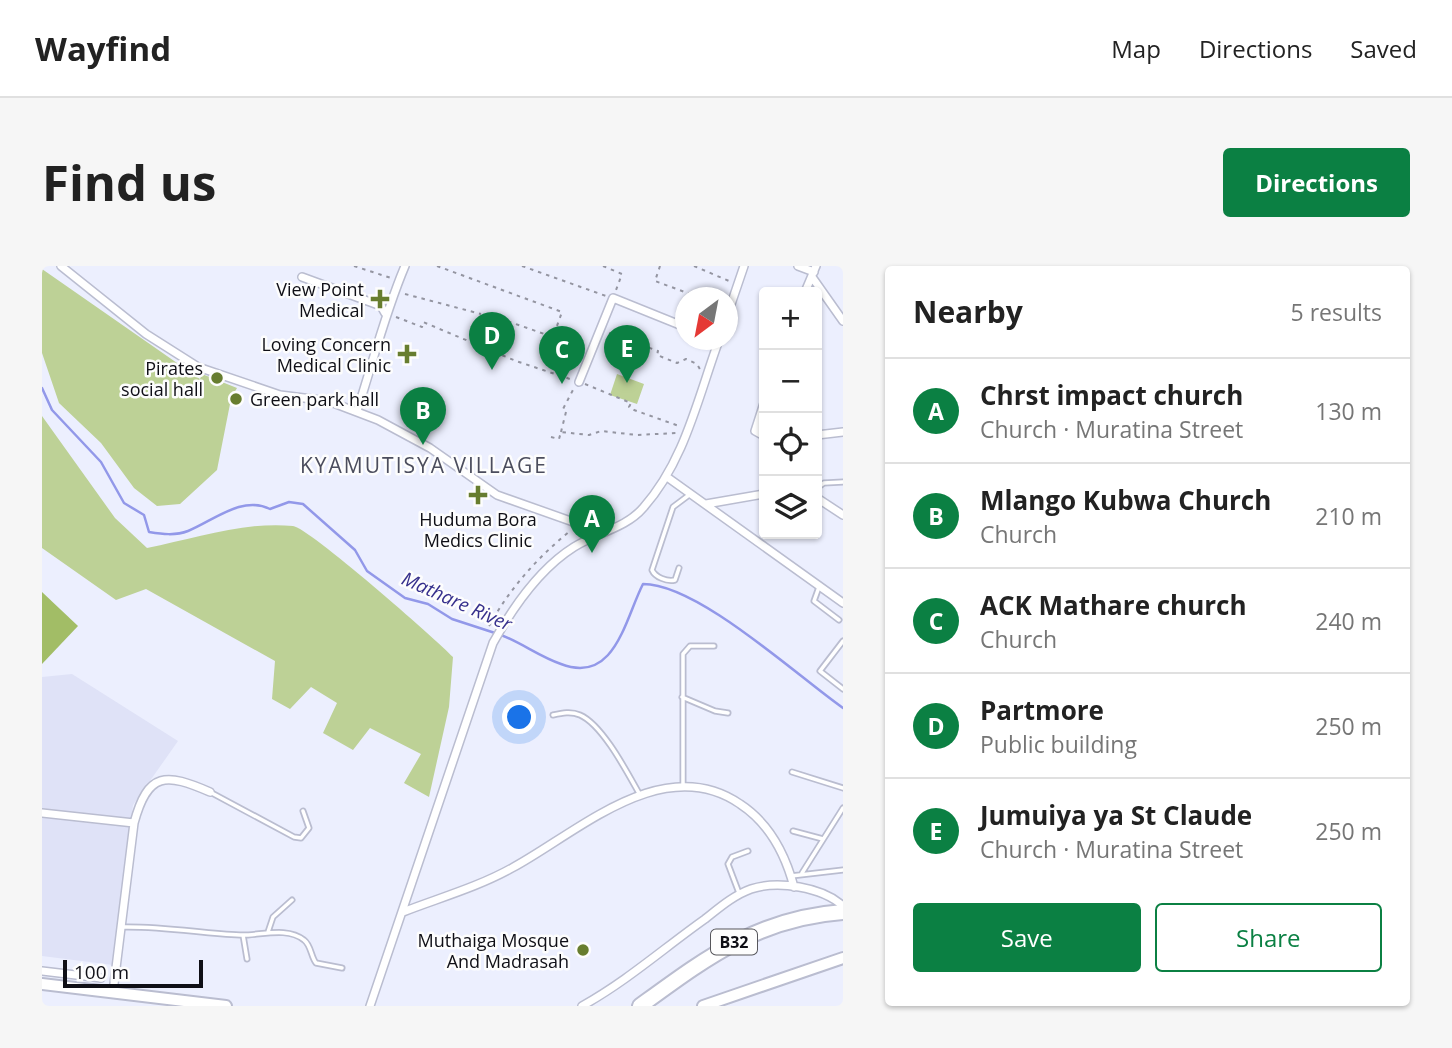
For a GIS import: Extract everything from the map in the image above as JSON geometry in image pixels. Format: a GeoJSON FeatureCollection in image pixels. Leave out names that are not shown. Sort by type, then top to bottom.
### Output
{"type":"FeatureCollection","features":[{"type":"Feature","properties":{"kind":"highway","name":"B32"},"geometry":{"type":"LineString","coordinates":[[640,1006],[706,958],[762,928],[822,914],[843,912]]}},
{"type":"Feature","properties":{"kind":"main road"},"geometry":{"type":"LineString","coordinates":[[703,1006],[843,958]]}},
{"type":"Feature","properties":{"kind":"main road"},"geometry":{"type":"LineString","coordinates":[[42,984],[226,1006]]}},
{"type":"Feature","properties":{"kind":"street"},"geometry":{"type":"LineString","coordinates":[[61,266],[136,327],[198,367],[280,395],[328,401],[357,411],[430,448],[497,495],[579,524],[591,537]]}},
{"type":"Feature","properties":{"kind":"street"},"geometry":{"type":"LineString","coordinates":[[357,411],[384,330],[385,313],[405,266]]}},
{"type":"Feature","properties":{"kind":"street"},"geometry":{"type":"LineString","coordinates":[[738,287],[744,266]]}},
{"type":"Feature","properties":{"kind":"street"},"geometry":{"type":"LineString","coordinates":[[798,266],[814,272],[843,321]]}},
{"type":"Feature","properties":{"kind":"street"},"geometry":{"type":"LineString","coordinates":[[302,277],[381,306],[385,313]]}},
{"type":"Feature","properties":{"kind":"street"},"geometry":{"type":"LineString","coordinates":[[579,382],[613,298],[675,323]]}},
{"type":"Feature","properties":{"kind":"street"},"geometry":{"type":"LineString","coordinates":[[370,1006],[410,895],[493,643],[508,617],[547,569],[572,548],[631,519],[667,477],[684,442],[686,429],[715,350]]}},
{"type":"Feature","properties":{"kind":"street"},"geometry":{"type":"LineString","coordinates":[[822,434],[843,432]]}},
{"type":"Feature","properties":{"kind":"street"},"geometry":{"type":"LineString","coordinates":[[667,477],[843,603]]}},
{"type":"Feature","properties":{"kind":"street"},"geometry":{"type":"LineString","coordinates":[[706,504],[759,495]]}},
{"type":"Feature","properties":{"kind":"street"},"geometry":{"type":"LineString","coordinates":[[822,501],[843,515]]}},
{"type":"Feature","properties":{"kind":"street"},"geometry":{"type":"LineString","coordinates":[[113,992],[134,823],[142,798],[159,782],[179,779],[210,792]]}},
{"type":"Feature","properties":{"kind":"street"},"geometry":{"type":"LineString","coordinates":[[403,912],[478,885],[513,868],[606,812],[640,796],[683,787],[721,793],[749,810],[769,832],[794,887]]}},
{"type":"Feature","properties":{"kind":"street"},"geometry":{"type":"LineString","coordinates":[[42,813],[134,823]]}},
{"type":"Feature","properties":{"kind":"street"},"geometry":{"type":"LineString","coordinates":[[582,1006],[615,987],[740,895],[760,887],[794,887],[827,896],[843,906]]}},
{"type":"Feature","properties":{"kind":"street"},"geometry":{"type":"LineString","coordinates":[[42,971],[101,978]]}},
{"type":"Feature","properties":{"kind":"lane"},"geometry":{"type":"LineString","coordinates":[[822,484],[843,482]]}},
{"type":"Feature","properties":{"kind":"lane"},"geometry":{"type":"LineString","coordinates":[[679,568],[675,580],[670,581],[656,576],[652,570],[673,507],[691,494]]}},
{"type":"Feature","properties":{"kind":"lane"},"geometry":{"type":"LineString","coordinates":[[820,586],[813,600],[839,621]]}},
{"type":"Feature","properties":{"kind":"lane"},"geometry":{"type":"LineString","coordinates":[[843,641],[820,671],[843,689]]}},
{"type":"Feature","properties":{"kind":"lane"},"geometry":{"type":"LineString","coordinates":[[683,787],[682,697],[685,648],[714,646]]}},
{"type":"Feature","properties":{"kind":"lane"},"geometry":{"type":"LineString","coordinates":[[682,697],[715,711],[728,713]]}},
{"type":"Feature","properties":{"kind":"lane"},"geometry":{"type":"LineString","coordinates":[[553,715],[573,713],[587,719],[620,761],[640,796]]}},
{"type":"Feature","properties":{"kind":"lane"},"geometry":{"type":"LineString","coordinates":[[792,772],[843,788]]}},
{"type":"Feature","properties":{"kind":"lane"},"geometry":{"type":"LineString","coordinates":[[210,792],[294,837],[300,838],[309,828],[303,811]]}},
{"type":"Feature","properties":{"kind":"lane"},"geometry":{"type":"LineString","coordinates":[[802,873],[843,808]]}},
{"type":"Feature","properties":{"kind":"lane"},"geometry":{"type":"LineString","coordinates":[[793,831],[823,839]]}},
{"type":"Feature","properties":{"kind":"lane"},"geometry":{"type":"LineString","coordinates":[[740,895],[728,864],[732,857],[748,851]]}},
{"type":"Feature","properties":{"kind":"lane"},"geometry":{"type":"LineString","coordinates":[[791,876],[843,870]]}},
{"type":"Feature","properties":{"kind":"lane"},"geometry":{"type":"LineString","coordinates":[[268,932],[272,917],[292,900]]}},
{"type":"Feature","properties":{"kind":"lane"},"geometry":{"type":"LineString","coordinates":[[122,927],[160,926],[243,935],[268,932],[303,939],[316,963],[342,968]]}},
{"type":"Feature","properties":{"kind":"lane"},"geometry":{"type":"LineString","coordinates":[[243,935],[247,959]]}},
{"type":"Feature","properties":{"kind":"path"},"geometry":{"type":"LineString","coordinates":[[354,266],[429,302],[443,302],[481,314]]}},
{"type":"Feature","properties":{"kind":"path"},"geometry":{"type":"LineString","coordinates":[[437,266],[562,312],[553,337],[510,322]]}},
{"type":"Feature","properties":{"kind":"path"},"geometry":{"type":"LineString","coordinates":[[522,266],[613,298],[622,274],[603,266]]}},
{"type":"Feature","properties":{"kind":"path"},"geometry":{"type":"LineString","coordinates":[[660,266],[655,281],[675,288]]}},
{"type":"Feature","properties":{"kind":"path"},"geometry":{"type":"LineString","coordinates":[[694,266],[731,282],[735,287]]}},
{"type":"Feature","properties":{"kind":"path"},"geometry":{"type":"LineString","coordinates":[[385,313],[422,327],[423,322],[516,361],[579,382],[631,403],[629,407],[634,410],[686,429]]}},
{"type":"Feature","properties":{"kind":"path"},"geometry":{"type":"LineString","coordinates":[[601,330],[658,351],[657,355],[677,363],[686,359],[696,364],[705,378]]}},
{"type":"Feature","properties":{"kind":"path"},"geometry":{"type":"LineString","coordinates":[[551,437],[559,439],[566,412],[563,409],[579,382]]}},
{"type":"Feature","properties":{"kind":"path"},"geometry":{"type":"LineString","coordinates":[[561,432],[589,435],[601,431],[637,435],[677,433],[684,442]]}},
{"type":"Feature","properties":{"kind":"path"},"geometry":{"type":"LineString","coordinates":[[489,626],[504,599],[527,570],[579,524]]}},
{"type":"Feature","properties":{"kind":"shaded area"},"geometry":{"type":"Polygon","coordinates":[[[72,674],[178,741],[133,805],[113,965],[42,956],[42,677],[72,674]]]}},
{"type":"Feature","properties":{"kind":"green space"},"geometry":{"type":"Polygon","coordinates":[[[42,269],[200,379],[202,374],[237,388],[231,399],[217,470],[180,504],[157,506],[134,488],[101,443],[59,403],[42,353],[42,269]]]}},
{"type":"Feature","properties":{"kind":"green space"},"geometry":{"type":"Polygon","coordinates":[[[617,374],[644,384],[637,404],[610,395],[617,374]]]}},
{"type":"Feature","properties":{"kind":"green space"},"geometry":{"type":"Polygon","coordinates":[[[42,416],[115,518],[147,548],[238,528],[293,526],[304,531],[346,563],[453,657],[449,707],[429,797],[404,783],[421,754],[370,728],[353,750],[323,733],[337,703],[311,687],[290,709],[272,699],[275,661],[146,589],[116,600],[42,548],[42,416]]]}},
{"type":"Feature","properties":{"kind":"green space"},"geometry":{"type":"Polygon","coordinates":[[[42,592],[78,626],[42,664],[42,592]]]}},
{"type":"Feature","properties":{"kind":"waterway","name":"Mathare River"},"geometry":{"type":"LineString","coordinates":[[42,388],[52,410],[101,462],[124,503],[144,515],[149,532],[183,533],[238,507],[249,505],[270,509],[289,502],[303,504],[355,550],[367,571],[405,598],[428,604],[452,619],[495,633]]}},
{"type":"Feature","properties":{"kind":"waterway","name":"Mathare River"},"geometry":{"type":"LineString","coordinates":[[501,635],[561,664],[579,668],[594,665],[606,657],[616,645],[643,584],[665,588],[718,615],[843,708]]}},
{"type":"Feature","properties":{"kind":"place","name":"View Point Medical"},"geometry":{"type":"Point","coordinates":[380,299]}},
{"type":"Feature","properties":{"kind":"place","name":"Loving Concern Medical Clinic"},"geometry":{"type":"Point","coordinates":[407,354]}},
{"type":"Feature","properties":{"kind":"place","name":"Partmore"},"geometry":{"type":"Point","coordinates":[492,370]}},
{"type":"Feature","properties":{"kind":"place","name":"Pirates social hall"},"geometry":{"type":"Point","coordinates":[217,378]}},
{"type":"Feature","properties":{"kind":"place","name":"Jumuiya ya St Claude"},"geometry":{"type":"Point","coordinates":[627,383]}},
{"type":"Feature","properties":{"kind":"place","name":"ACK Mathare church"},"geometry":{"type":"Point","coordinates":[562,384]}},
{"type":"Feature","properties":{"kind":"place","name":"Green park hall"},"geometry":{"type":"Point","coordinates":[236,399]}},
{"type":"Feature","properties":{"kind":"place","name":"Mlango Kubwa Church"},"geometry":{"type":"Point","coordinates":[423,445]}},
{"type":"Feature","properties":{"kind":"place","name":"Huduma Bora Medics Clinic"},"geometry":{"type":"Point","coordinates":[478,495]}},
{"type":"Feature","properties":{"kind":"place","name":"Chrst impact church"},"geometry":{"type":"Point","coordinates":[592,553]}},
{"type":"Feature","properties":{"kind":"place","name":"Muthaiga Mosque And Madrasah"},"geometry":{"type":"Point","coordinates":[583,950]}},
{"type":"Feature","properties":{"kind":"district","name":"KYAMUTISYA VILLAGE"},"geometry":{"type":"Point","coordinates":[424,465]}}]}
